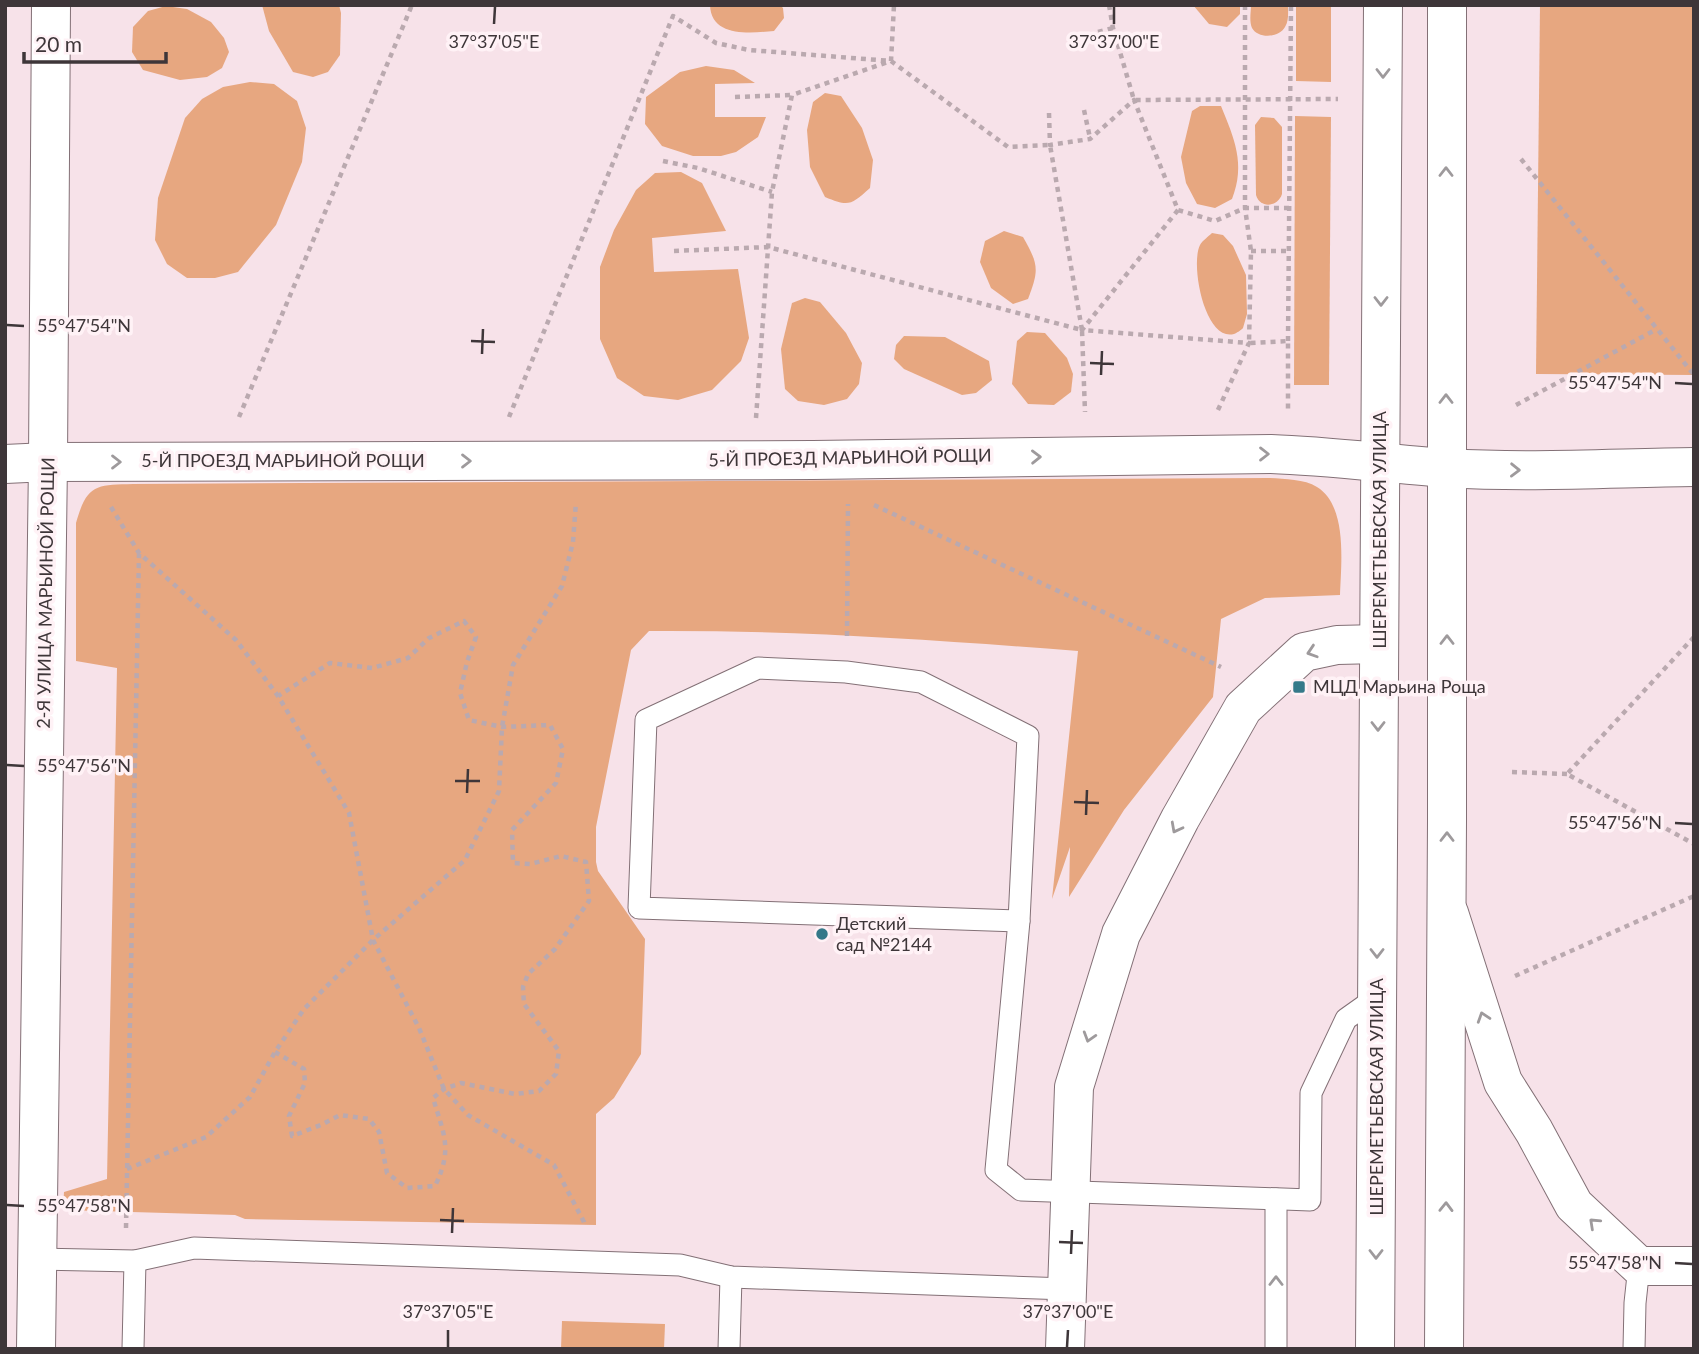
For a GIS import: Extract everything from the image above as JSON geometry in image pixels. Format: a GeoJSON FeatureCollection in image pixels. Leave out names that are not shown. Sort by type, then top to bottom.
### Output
{"type":"FeatureCollection","features":[{"type":"Feature","properties":{"kind":"street","name":"2-Я УЛИЦА МАРЬИНОЙ РОЩИ"},"geometry":{"type":"LineString","coordinates":[[36,1349],[26,1282],[47,462],[51,5]]}},
{"type":"Feature","properties":{"kind":"street","name":"ШЕРЕМЕТЬЕВСКАЯ УЛИЦА"},"geometry":{"type":"LineString","coordinates":[[1375,1349],[1383,5]]}},
{"type":"Feature","properties":{"kind":"street"},"geometry":{"type":"LineString","coordinates":[[1444,1349],[1447,5]]}},
{"type":"Feature","properties":{"kind":"street","name":"5-Й ПРОЕЗД МАРЬИНОЙ РОЩИ"},"geometry":{"type":"LineString","coordinates":[[5,464],[813,460],[1271,454],[1446,468],[1515,470],[1694,467]]}},
{"type":"Feature","properties":{"kind":"street"},"geometry":{"type":"LineString","coordinates":[[1065,1349],[1074,1087],[1121,934],[1180,820],[1243,708],[1304,652],[1337,645],[1379,644]]}},
{"type":"Feature","properties":{"kind":"street"},"geometry":{"type":"LineString","coordinates":[[1447,906],[1503,1082],[1534,1131],[1574,1205],[1639,1266],[1694,1266]]}},
{"type":"Feature","properties":{"kind":"lane"},"geometry":{"type":"LineString","coordinates":[[1019,921],[639,908],[646,720],[758,668],[846,672],[921,682],[1028,736],[1019,921],[996,1170],[1021,1190],[1310,1200],[1311,1093],[1346,1019],[1377,997]]}},
{"type":"Feature","properties":{"kind":"lane"},"geometry":{"type":"LineString","coordinates":[[1276,1199],[1276,1349]]}},
{"type":"Feature","properties":{"kind":"lane"},"geometry":{"type":"LineString","coordinates":[[26,1282],[194,1248],[680,1265],[731,1277],[1067,1289]]}},
{"type":"Feature","properties":{"kind":"lane"},"geometry":{"type":"LineString","coordinates":[[133,1349],[135,1261]]}},
{"type":"Feature","properties":{"kind":"lane"},"geometry":{"type":"LineString","coordinates":[[1634,1349],[1639,1266]]}},
{"type":"Feature","properties":{"kind":"lane"},"geometry":{"type":"LineString","coordinates":[[729,1349],[731,1277]]}},
{"type":"Feature","properties":{"kind":"path"},"geometry":{"type":"LineString","coordinates":[[238,419],[412,5]]}},
{"type":"Feature","properties":{"kind":"path"},"geometry":{"type":"LineString","coordinates":[[891,61],[893,5]]}},
{"type":"Feature","properties":{"kind":"path"},"geometry":{"type":"LineString","coordinates":[[1109,5],[1134,100],[1178,209]]}},
{"type":"Feature","properties":{"kind":"path"},"geometry":{"type":"LineString","coordinates":[[1213,421],[1249,343],[1251,251],[1245,208],[1245,5]]}},
{"type":"Feature","properties":{"kind":"path"},"geometry":{"type":"LineString","coordinates":[[1287,420],[1291,5]]}},
{"type":"Feature","properties":{"kind":"path"},"geometry":{"type":"LineString","coordinates":[[504,428],[673,16],[716,43],[749,50],[891,61],[1008,147],[1090,139],[1134,100],[1338,99]]}},
{"type":"Feature","properties":{"kind":"path"},"geometry":{"type":"LineString","coordinates":[[1098,32],[1113,28]]}},
{"type":"Feature","properties":{"kind":"path"},"geometry":{"type":"LineString","coordinates":[[735,97],[792,95],[891,61]]}},
{"type":"Feature","properties":{"kind":"path"},"geometry":{"type":"LineString","coordinates":[[756,426],[772,192],[792,95]]}},
{"type":"Feature","properties":{"kind":"path"},"geometry":{"type":"LineString","coordinates":[[1084,110],[1090,139]]}},
{"type":"Feature","properties":{"kind":"path"},"geometry":{"type":"LineString","coordinates":[[1049,113],[1050,145],[1082,330],[1086,420]]}},
{"type":"Feature","properties":{"kind":"path"},"geometry":{"type":"LineString","coordinates":[[1521,159],[1694,375]]}},
{"type":"Feature","properties":{"kind":"path"},"geometry":{"type":"LineString","coordinates":[[663,161],[698,168],[772,192]]}},
{"type":"Feature","properties":{"kind":"path"},"geometry":{"type":"LineString","coordinates":[[1178,209],[1215,221],[1245,208],[1290,208]]}},
{"type":"Feature","properties":{"kind":"path"},"geometry":{"type":"LineString","coordinates":[[1082,330],[1178,209]]}},
{"type":"Feature","properties":{"kind":"path"},"geometry":{"type":"LineString","coordinates":[[674,251],[768,247],[1082,330],[1249,343],[1288,341]]}},
{"type":"Feature","properties":{"kind":"path"},"geometry":{"type":"LineString","coordinates":[[1251,251],[1289,251]]}},
{"type":"Feature","properties":{"kind":"path"},"geometry":{"type":"LineString","coordinates":[[1516,405],[1657,329]]}},
{"type":"Feature","properties":{"kind":"path"},"geometry":{"type":"LineString","coordinates":[[127,1169],[205,1137],[250,1097],[275,1052],[304,1009],[373,940],[465,860],[499,791],[502,727],[513,666],[562,586],[573,542],[577,493]]}},
{"type":"Feature","properties":{"kind":"path"},"geometry":{"type":"LineString","coordinates":[[847,635],[848,493]]}},
{"type":"Feature","properties":{"kind":"path"},"geometry":{"type":"LineString","coordinates":[[106,498],[139,553],[236,640],[278,696],[349,813],[373,940],[419,1028],[444,1089],[468,1115],[554,1165],[584,1222],[585,1235]]}},
{"type":"Feature","properties":{"kind":"path"},"geometry":{"type":"LineString","coordinates":[[874,505],[1228,670]]}},
{"type":"Feature","properties":{"kind":"path"},"geometry":{"type":"LineString","coordinates":[[122,1228],[126,1228],[139,553]]}},
{"type":"Feature","properties":{"kind":"path"},"geometry":{"type":"LineString","coordinates":[[275,1052],[304,1069],[305,1083],[289,1116],[292,1136],[340,1115],[369,1119],[379,1132],[387,1173],[407,1188],[435,1185],[443,1169],[446,1143],[433,1098],[444,1089],[461,1083],[515,1094],[539,1091],[556,1074],[559,1051],[524,1004],[523,987],[528,974],[555,949],[589,901],[586,862],[561,856],[530,864],[513,863],[513,830],[556,783],[563,749],[550,725],[502,727],[469,720],[460,693],[476,637],[464,621],[429,638],[408,658],[372,668],[331,663],[278,696]]}},
{"type":"Feature","properties":{"kind":"path"},"geometry":{"type":"LineString","coordinates":[[1567,774],[1694,637]]}},
{"type":"Feature","properties":{"kind":"path"},"geometry":{"type":"LineString","coordinates":[[1512,772],[1567,774],[1694,844]]}},
{"type":"Feature","properties":{"kind":"path"},"geometry":{"type":"LineString","coordinates":[[1505,981],[1694,896]]}},
{"type":"Feature","properties":{"kind":"shaded area"},"geometry":{"type":"Polygon","coordinates":[[[262,5],[339,5],[340,55],[328,72],[313,77],[293,72],[269,31],[262,5]]]}},
{"type":"Feature","properties":{"kind":"shaded area"},"geometry":{"type":"Polygon","coordinates":[[[710,5],[780,5],[784,18],[774,31],[734,31],[717,23],[712,16],[710,5]]]}},
{"type":"Feature","properties":{"kind":"shaded area"},"geometry":{"type":"Polygon","coordinates":[[[1193,5],[1240,5],[1240,14],[1227,27],[1209,24],[1193,5]]]}},
{"type":"Feature","properties":{"kind":"shaded area"},"geometry":{"type":"Polygon","coordinates":[[[1251,5],[1288,5],[1285,27],[1274,35],[1255,32],[1251,22],[1251,5]]]}},
{"type":"Feature","properties":{"kind":"shaded area"},"geometry":{"type":"Polygon","coordinates":[[[1296,5],[1331,5],[1331,82],[1296,81],[1296,5]]]}},
{"type":"Feature","properties":{"kind":"shaded area"},"geometry":{"type":"Polygon","coordinates":[[[1540,5],[1694,5],[1694,375],[1536,374],[1540,5]]]}},
{"type":"Feature","properties":{"kind":"shaded area"},"geometry":{"type":"Polygon","coordinates":[[[166,6],[187,9],[211,22],[224,38],[229,52],[222,68],[207,77],[180,80],[143,70],[132,52],[133,27],[148,11],[166,6]]]}},
{"type":"Feature","properties":{"kind":"shaded area"},"geometry":{"type":"Polygon","coordinates":[[[706,66],[734,70],[755,83],[715,84],[715,117],[766,117],[758,137],[736,152],[721,156],[693,156],[662,146],[645,124],[646,97],[680,72],[706,66]]]}},
{"type":"Feature","properties":{"kind":"shaded area"},"geometry":{"type":"Polygon","coordinates":[[[250,82],[274,84],[297,101],[306,128],[302,162],[276,225],[238,272],[215,278],[187,278],[167,264],[155,240],[158,198],[185,118],[202,99],[223,87],[250,82]]]}},
{"type":"Feature","properties":{"kind":"shaded area"},"geometry":{"type":"Polygon","coordinates":[[[825,93],[841,96],[862,128],[873,160],[870,188],[849,203],[825,197],[810,167],[807,130],[813,102],[825,93]]]}},
{"type":"Feature","properties":{"kind":"shaded area"},"geometry":{"type":"Polygon","coordinates":[[[1200,106],[1221,106],[1237,151],[1238,174],[1232,199],[1215,208],[1197,204],[1186,183],[1181,157],[1192,111],[1200,106]]]}},
{"type":"Feature","properties":{"kind":"shaded area"},"geometry":{"type":"Polygon","coordinates":[[[1295,116],[1331,117],[1329,385],[1294,385],[1295,116]]]}},
{"type":"Feature","properties":{"kind":"shaded area"},"geometry":{"type":"Polygon","coordinates":[[[1261,117],[1274,118],[1282,127],[1282,194],[1277,202],[1269,205],[1261,203],[1256,195],[1255,125],[1261,117]]]}},
{"type":"Feature","properties":{"kind":"shaded area"},"geometry":{"type":"Polygon","coordinates":[[[681,172],[702,183],[726,231],[652,238],[654,272],[738,269],[749,338],[741,361],[712,390],[678,400],[644,396],[617,378],[600,339],[600,267],[614,230],[636,190],[655,173],[681,172]]]}},
{"type":"Feature","properties":{"kind":"shaded area"},"geometry":{"type":"Polygon","coordinates":[[[1004,231],[1023,237],[1036,268],[1028,299],[1013,304],[991,288],[980,262],[985,241],[1004,231]]]}},
{"type":"Feature","properties":{"kind":"shaded area"},"geometry":{"type":"Polygon","coordinates":[[[1212,233],[1223,235],[1233,246],[1246,275],[1247,314],[1243,329],[1234,334],[1224,333],[1215,326],[1202,300],[1197,255],[1201,243],[1212,233]]]}},
{"type":"Feature","properties":{"kind":"shaded area"},"geometry":{"type":"Polygon","coordinates":[[[805,298],[820,302],[846,333],[862,363],[859,384],[847,399],[824,405],[798,401],[785,389],[781,349],[792,303],[805,298]]]}},
{"type":"Feature","properties":{"kind":"shaded area"},"geometry":{"type":"Polygon","coordinates":[[[1027,332],[1045,333],[1067,358],[1073,374],[1071,392],[1054,405],[1028,404],[1012,384],[1017,341],[1027,332]]]}},
{"type":"Feature","properties":{"kind":"shaded area"},"geometry":{"type":"Polygon","coordinates":[[[904,336],[945,337],[989,361],[992,380],[976,393],[962,395],[904,369],[894,359],[896,345],[904,336]]]}},
{"type":"Feature","properties":{"kind":"shaded area"},"geometry":{"type":"Polygon","coordinates":[[[1269,478],[1306,482],[1327,496],[1334,508],[1340,536],[1340,595],[1265,598],[1221,619],[1213,697],[1124,810],[1069,897],[1070,847],[1052,899],[1078,651],[810,634],[703,631],[649,631],[631,650],[596,827],[596,862],[598,871],[645,939],[641,1054],[614,1098],[596,1114],[596,1225],[245,1219],[235,1215],[63,1210],[64,1192],[107,1179],[117,668],[76,661],[76,523],[84,501],[95,489],[133,484],[1269,478]]]}},
{"type":"Feature","properties":{"kind":"shaded area"},"geometry":{"type":"Polygon","coordinates":[[[562,1321],[665,1324],[664,1349],[561,1349],[562,1321]]]}},
{"type":"Feature","properties":{"kind":"place","name":"МЦД Марьина Роща"},"geometry":{"type":"Point","coordinates":[1299,687]}},
{"type":"Feature","properties":{"kind":"place","name":"Детский сад №2144"},"geometry":{"type":"Point","coordinates":[822,934]}}]}
